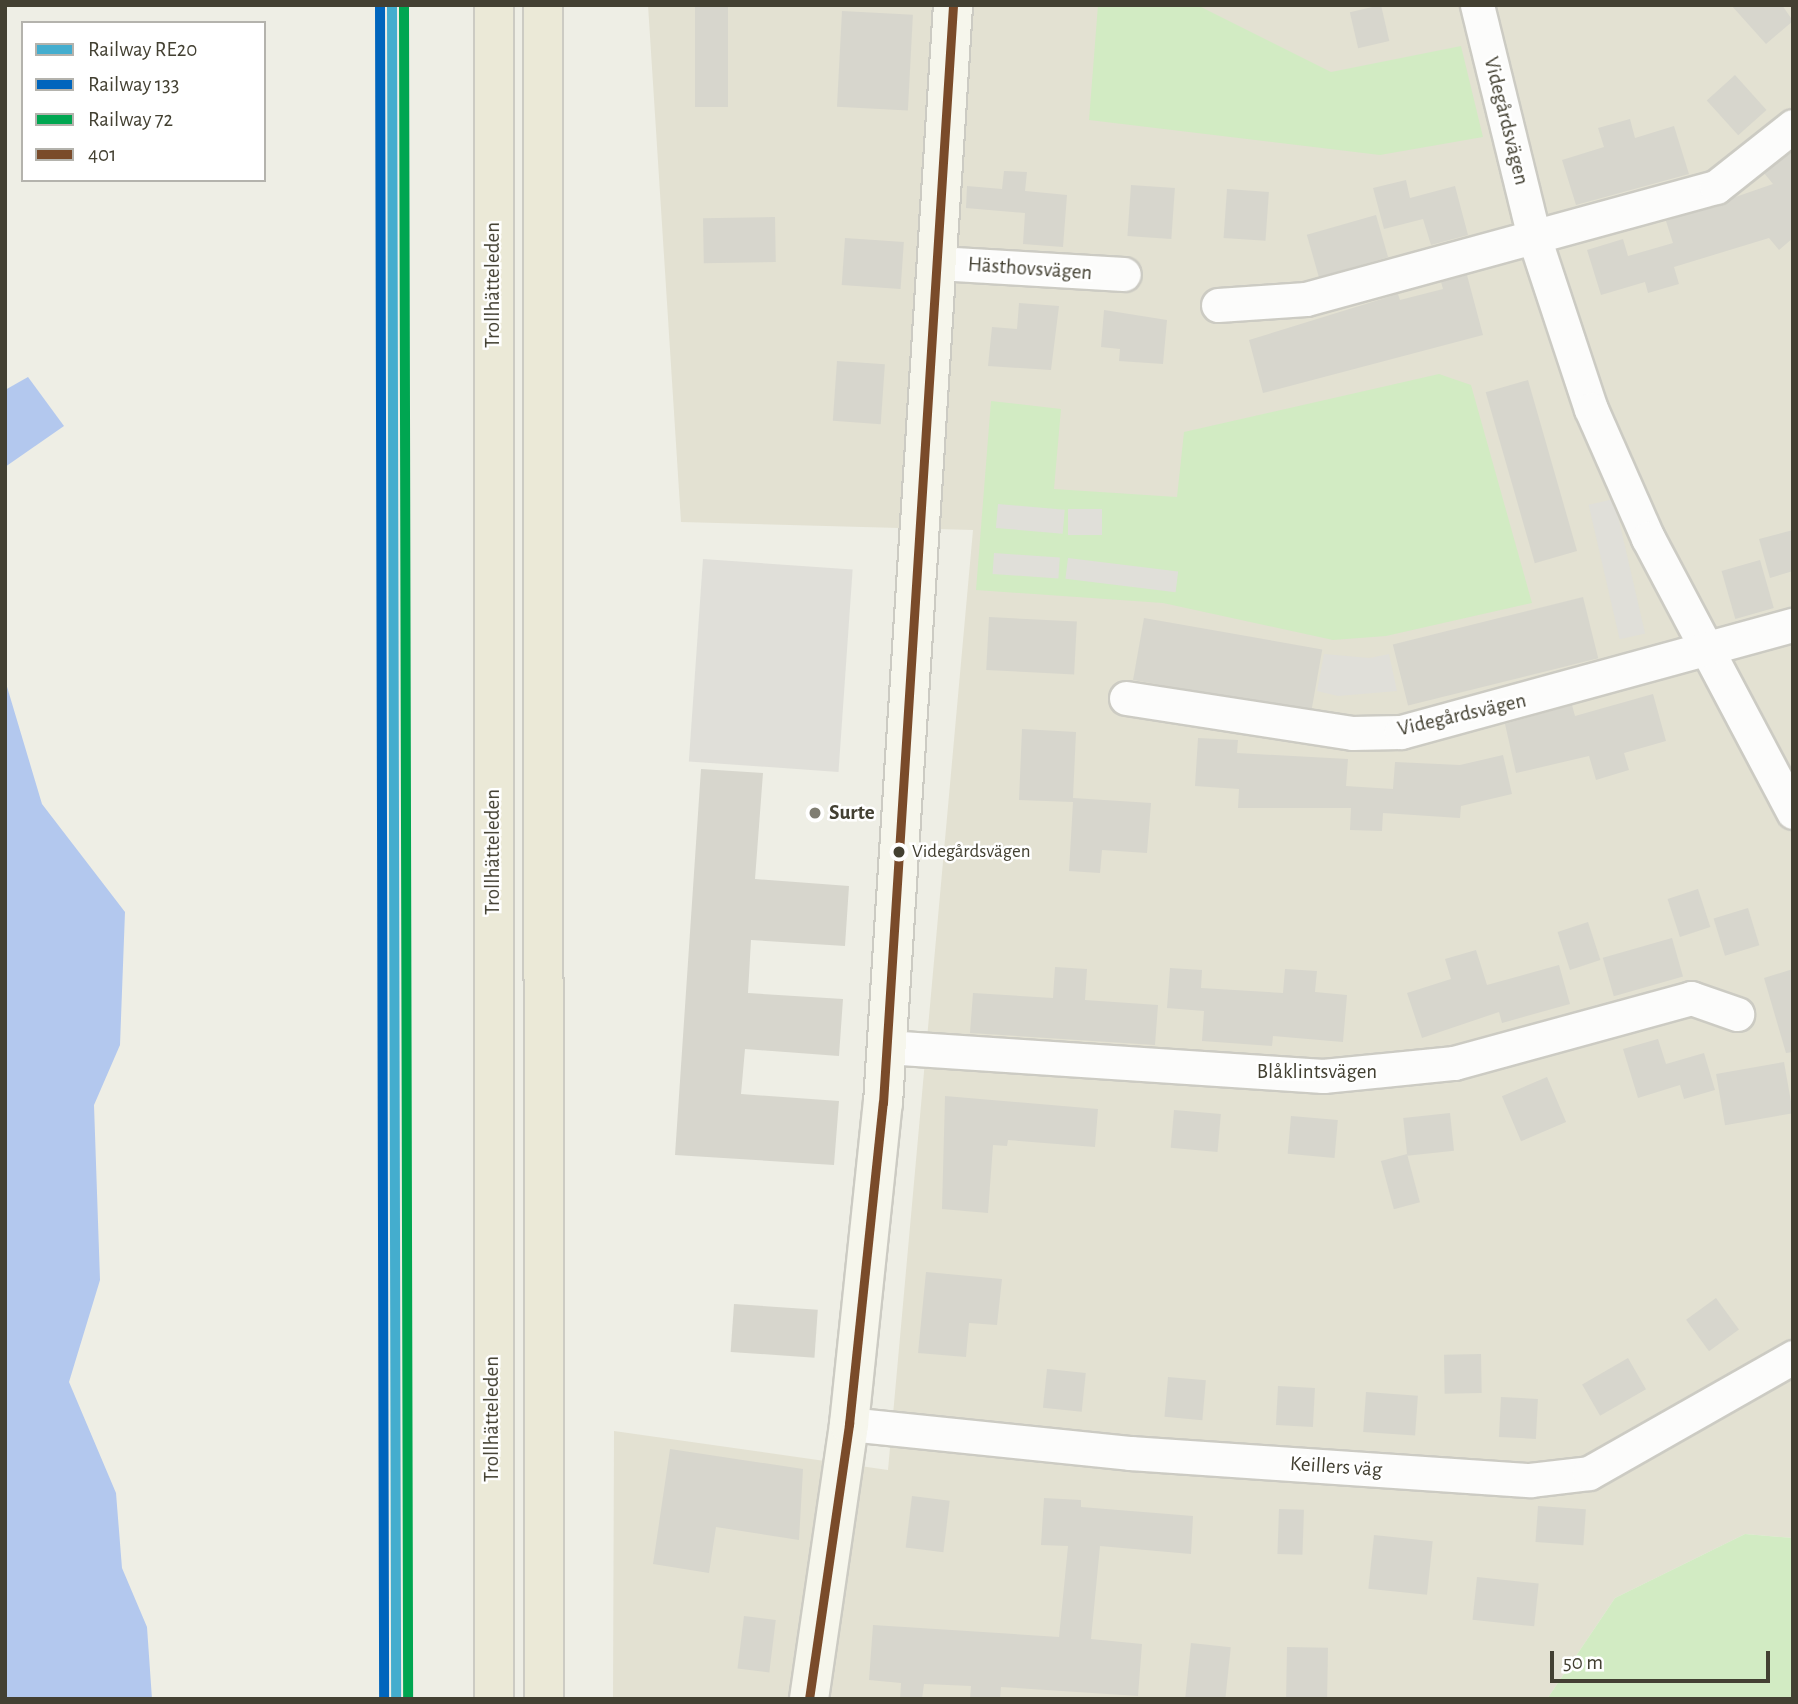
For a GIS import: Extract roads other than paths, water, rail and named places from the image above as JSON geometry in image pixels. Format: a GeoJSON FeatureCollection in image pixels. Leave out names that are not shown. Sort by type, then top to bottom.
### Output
{"type":"FeatureCollection","features":[{"type":"Feature","properties":{"kind":"highway","name":"Trollhätteleden"},"geometry":{"type":"LineString","coordinates":[[493,1690],[494,5]]}},
{"type":"Feature","properties":{"kind":"highway"},"geometry":{"type":"LineString","coordinates":[[543,5],[545,1691]]}},
{"type":"Feature","properties":{"kind":"street"},"geometry":{"type":"LineString","coordinates":[[809,1699],[849,1424],[886,1047],[953,5]]}},
{"type":"Feature","properties":{"kind":"street","name":"Videgårdsvägen"},"geometry":{"type":"LineString","coordinates":[[1477,5],[1534,237],[1591,409],[1648,538],[1710,648],[1793,812]]}},
{"type":"Feature","properties":{"kind":"street"},"geometry":{"type":"LineString","coordinates":[[1218,305],[1306,299],[1716,187],[1793,126]]}},
{"type":"Feature","properties":{"kind":"street","name":"Hästhovsvägen"},"geometry":{"type":"LineString","coordinates":[[937,263],[1124,274]]}},
{"type":"Feature","properties":{"kind":"street","name":"Videgårdsvägen"},"geometry":{"type":"LineString","coordinates":[[1126,698],[1352,733],[1401,732],[1793,625]]}},
{"type":"Feature","properties":{"kind":"street","name":"Blåklintsvägen"},"geometry":{"type":"LineString","coordinates":[[886,1047],[1324,1076],[1454,1063],[1692,998],[1737,1014]]}},
{"type":"Feature","properties":{"kind":"street","name":"Keillers väg"},"geometry":{"type":"LineString","coordinates":[[849,1424],[1130,1454],[1530,1480],[1589,1473],[1793,1357]]}},
{"type":"Feature","properties":{"kind":"water"},"geometry":{"type":"Polygon","coordinates":[[[28,377],[64,426],[5,467],[5,390],[28,377]]]}},
{"type":"Feature","properties":{"kind":"water"},"geometry":{"type":"Polygon","coordinates":[[[5,680],[42,804],[125,912],[120,1045],[94,1105],[100,1280],[69,1382],[116,1493],[122,1568],[147,1627],[152,1699],[5,1699],[5,680]]]}},
{"type":"Feature","properties":{"kind":"rail line","name":"133"},"geometry":{"type":"LineString","coordinates":[[380,5],[384,1699]]}},
{"type":"Feature","properties":{"kind":"rail line","name":"RE20"},"geometry":{"type":"LineString","coordinates":[[392,5],[396,1699]]}},
{"type":"Feature","properties":{"kind":"rail line","name":"72"},"geometry":{"type":"LineString","coordinates":[[404,5],[408,1699]]}},
{"type":"Feature","properties":{"kind":"place","name":"Surte"},"geometry":{"type":"Point","coordinates":[815,813]}},
{"type":"Feature","properties":{"kind":"place","name":"Videgårdsvägen"},"geometry":{"type":"Point","coordinates":[899,852]}}]}
